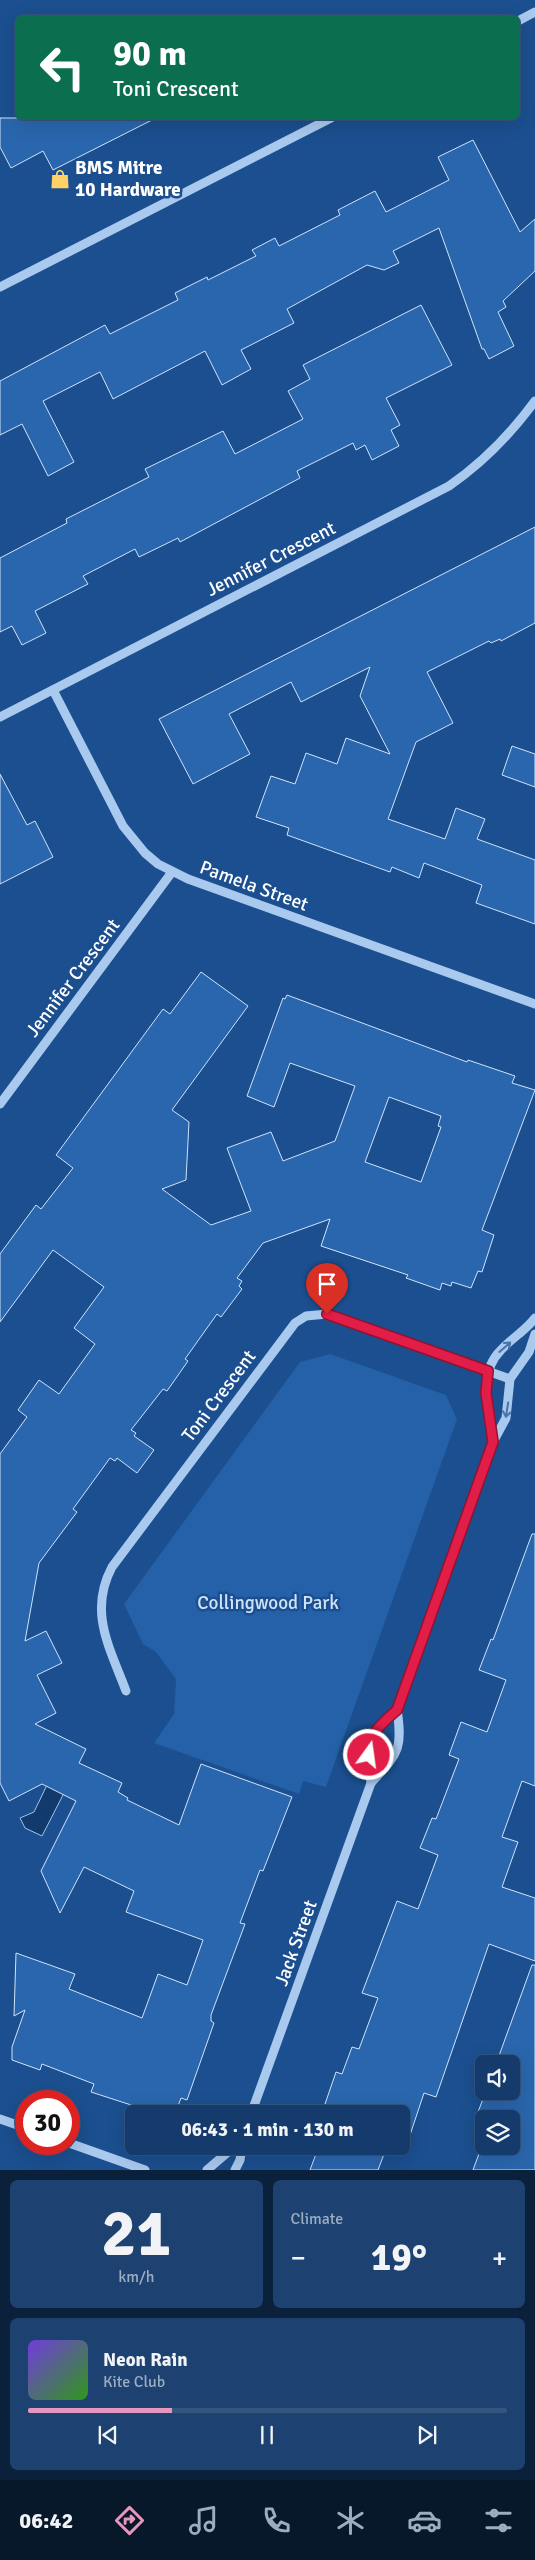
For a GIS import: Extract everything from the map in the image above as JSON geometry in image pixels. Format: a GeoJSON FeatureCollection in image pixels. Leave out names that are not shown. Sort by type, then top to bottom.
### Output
{"type":"FeatureCollection","features":[{"type":"Feature","properties":{"kind":"street"},"geometry":{"type":"LineString","coordinates":[[520,21],[535,12]]}},
{"type":"Feature","properties":{"kind":"street"},"geometry":{"type":"LineString","coordinates":[[0,287],[327,120]]}},
{"type":"Feature","properties":{"kind":"street","name":"Jennifer Crescent"},"geometry":{"type":"LineString","coordinates":[[0,717],[448,486],[486,458],[507,438],[535,401]]}},
{"type":"Feature","properties":{"kind":"street","name":"Pamela Street"},"geometry":{"type":"LineString","coordinates":[[53,690],[123,826],[145,853],[172,872],[535,1004]]}},
{"type":"Feature","properties":{"kind":"street","name":"Jennifer Crescent"},"geometry":{"type":"LineString","coordinates":[[0,1104],[172,872]]}},
{"type":"Feature","properties":{"kind":"street","name":"Toni Crescent"},"geometry":{"type":"LineString","coordinates":[[126,1691],[102,1625],[100,1596],[104,1581],[112,1567],[295,1323],[306,1316],[327,1314],[510,1379]]}},
{"type":"Feature","properties":{"kind":"street","name":"Jack Street"},"geometry":{"type":"LineString","coordinates":[[493,1442],[486,1393],[488,1371],[502,1349],[525,1331],[535,1318]]}},
{"type":"Feature","properties":{"kind":"street","name":"Jack Street"},"geometry":{"type":"LineString","coordinates":[[254,2105],[371,1783],[395,1756],[399,1748],[400,1736],[397,1710],[493,1442],[506,1418],[510,1379],[529,1352],[535,1334]]}},
{"type":"Feature","properties":{"kind":"street","name":"Jack Street"},"geometry":{"type":"LineString","coordinates":[[371,1783],[369,1747],[371,1738],[377,1728],[397,1710]]}},
{"type":"Feature","properties":{"kind":"street"},"geometry":{"type":"LineString","coordinates":[[0,2119],[15,2124]]}},
{"type":"Feature","properties":{"kind":"street"},"geometry":{"type":"LineString","coordinates":[[80,2147],[145,2170]]}},
{"type":"Feature","properties":{"kind":"street"},"geometry":{"type":"LineString","coordinates":[[206,2170],[224,2155]]}},
{"type":"Feature","properties":{"kind":"street"},"geometry":{"type":"LineString","coordinates":[[235,2170],[241,2155]]}},
{"type":"Feature","properties":{"kind":"green space","name":"Collingwood Park"},"geometry":{"type":"Polygon","coordinates":[[[330,1354],[446,1395],[457,1419],[326,1787],[303,1781],[299,1794],[154,1743],[174,1714],[176,1679],[156,1652],[143,1644],[124,1604],[300,1362],[330,1354]]]}},
{"type":"Feature","properties":{"kind":"shaded area"},"geometry":{"type":"Polygon","coordinates":[[[47,1785],[64,1793],[42,1836],[25,1828],[20,1818],[34,1812],[47,1785]]]}},
{"type":"Feature","properties":{"kind":"building"},"geometry":{"type":"Polygon","coordinates":[[[0,118],[15,118],[15,120],[152,120],[53,170],[43,151],[11,168],[0,147],[0,118]]]}},
{"type":"Feature","properties":{"kind":"building"},"geometry":{"type":"Polygon","coordinates":[[[473,140],[520,232],[535,219],[535,271],[503,301],[506,307],[498,312],[514,346],[489,359],[484,349],[482,349],[439,228],[393,251],[399,263],[384,270],[367,265],[287,309],[294,323],[241,350],[251,369],[222,385],[205,351],[113,399],[100,372],[43,401],[74,462],[48,476],[22,424],[0,435],[0,381],[105,325],[110,334],[178,300],[175,293],[207,277],[208,280],[256,256],[252,250],[275,238],[279,246],[340,215],[338,210],[375,191],[386,212],[449,180],[438,157],[473,140]]]}},
{"type":"Feature","properties":{"kind":"building"},"geometry":{"type":"Polygon","coordinates":[[[421,305],[452,365],[386,398],[400,425],[391,430],[399,446],[372,460],[365,445],[356,450],[353,443],[297,471],[300,478],[180,542],[178,538],[139,557],[135,549],[83,576],[88,584],[35,611],[46,633],[22,645],[12,626],[0,632],[0,558],[67,523],[66,519],[149,477],[145,469],[223,431],[235,454],[303,419],[288,391],[310,379],[303,365],[421,305]]]}},
{"type":"Feature","properties":{"kind":"building"},"geometry":{"type":"Polygon","coordinates":[[[535,527],[535,623],[501,641],[500,639],[491,643],[489,641],[427,672],[453,723],[416,742],[388,819],[445,839],[456,808],[485,819],[477,839],[535,860],[535,924],[476,903],[482,885],[424,863],[419,878],[392,867],[390,872],[287,835],[289,828],[256,817],[271,776],[295,784],[306,753],[337,764],[346,738],[390,754],[360,696],[370,667],[301,702],[291,682],[229,714],[250,754],[193,784],[159,719],[535,527]]]}},
{"type":"Feature","properties":{"kind":"building"},"geometry":{"type":"Polygon","coordinates":[[[512,746],[535,754],[535,787],[502,775],[512,746]]]}},
{"type":"Feature","properties":{"kind":"building"},"geometry":{"type":"Polygon","coordinates":[[[0,774],[27,825],[35,821],[53,857],[0,884],[0,774]]]}},
{"type":"Feature","properties":{"kind":"building"},"geometry":{"type":"Polygon","coordinates":[[[201,972],[248,1006],[172,1110],[189,1122],[186,1180],[162,1189],[211,1225],[251,1211],[227,1148],[271,1132],[283,1161],[335,1141],[355,1086],[290,1063],[274,1107],[247,1096],[283,998],[285,999],[287,995],[467,1062],[468,1060],[515,1076],[512,1083],[535,1090],[482,1230],[494,1235],[482,1272],[478,1271],[471,1288],[452,1282],[451,1286],[442,1283],[440,1290],[406,1278],[408,1275],[321,1246],[330,1219],[263,1243],[237,1278],[242,1281],[239,1286],[242,1289],[221,1317],[217,1314],[185,1359],[188,1361],[167,1391],[163,1389],[131,1430],[136,1433],[134,1436],[154,1450],[137,1473],[117,1458],[115,1461],[110,1458],[73,1509],[77,1512],[39,1563],[25,1641],[46,1631],[62,1663],[37,1675],[56,1713],[35,1724],[86,1749],[79,1763],[122,1783],[118,1792],[128,1798],[127,1800],[179,1825],[201,1764],[292,1797],[263,1871],[260,1870],[240,1923],[245,1924],[211,2015],[211,2021],[214,2023],[187,2100],[181,2098],[178,2105],[131,2105],[91,2092],[94,2084],[42,2064],[40,2070],[12,2060],[12,2047],[25,2010],[14,2016],[16,1953],[75,1974],[69,1989],[142,2018],[158,1974],[187,1985],[203,1940],[126,1912],[134,1891],[84,1867],[60,1913],[41,1871],[76,1801],[42,1784],[9,1801],[0,1783],[0,1454],[27,1417],[18,1410],[39,1380],[59,1394],[95,1344],[74,1328],[104,1287],[53,1250],[0,1322],[0,1254],[36,1205],[41,1209],[73,1168],[56,1155],[163,1009],[170,1014],[201,972]],[[389,1097],[365,1162],[421,1182],[441,1127],[438,1126],[441,1116],[389,1097]]]}},
{"type":"Feature","properties":{"kind":"building"},"geometry":{"type":"Polygon","coordinates":[[[532,1534],[535,1534],[535,1786],[522,1781],[502,1837],[518,1842],[502,1887],[535,1898],[535,1961],[489,1944],[436,2097],[424,2093],[410,2135],[410,2105],[325,2104],[336,2072],[342,2074],[352,2047],[359,2049],[378,1998],[362,1993],[397,1901],[418,1909],[438,1855],[420,1848],[432,1818],[436,1819],[459,1759],[449,1755],[461,1722],[487,1732],[506,1680],[479,1670],[491,1639],[493,1640],[532,1534]]]}},
{"type":"Feature","properties":{"kind":"building"},"geometry":{"type":"Polygon","coordinates":[[[532,1965],[535,1965],[535,2170],[473,2170],[478,2155],[520,2155],[520,2110],[479,2110],[483,2100],[520,2100],[520,2055],[499,2055],[532,1965]]]}},
{"type":"Feature","properties":{"kind":"building"},"geometry":{"type":"Polygon","coordinates":[[[316,2155],[384,2155],[378,2170],[310,2170],[316,2155]]]}},
{"type":"Feature","properties":{"kind":"place","name":"BMS Mitre 10 Hardware"},"geometry":{"type":"Point","coordinates":[60,179]}},
{"type":"Feature","properties":{"kind":"route"},"geometry":{"type":"LineString","coordinates":[[327,1314],[488,1371],[486,1393],[493,1442],[397,1710],[377,1728],[371,1738],[369,1755]]}}]}
